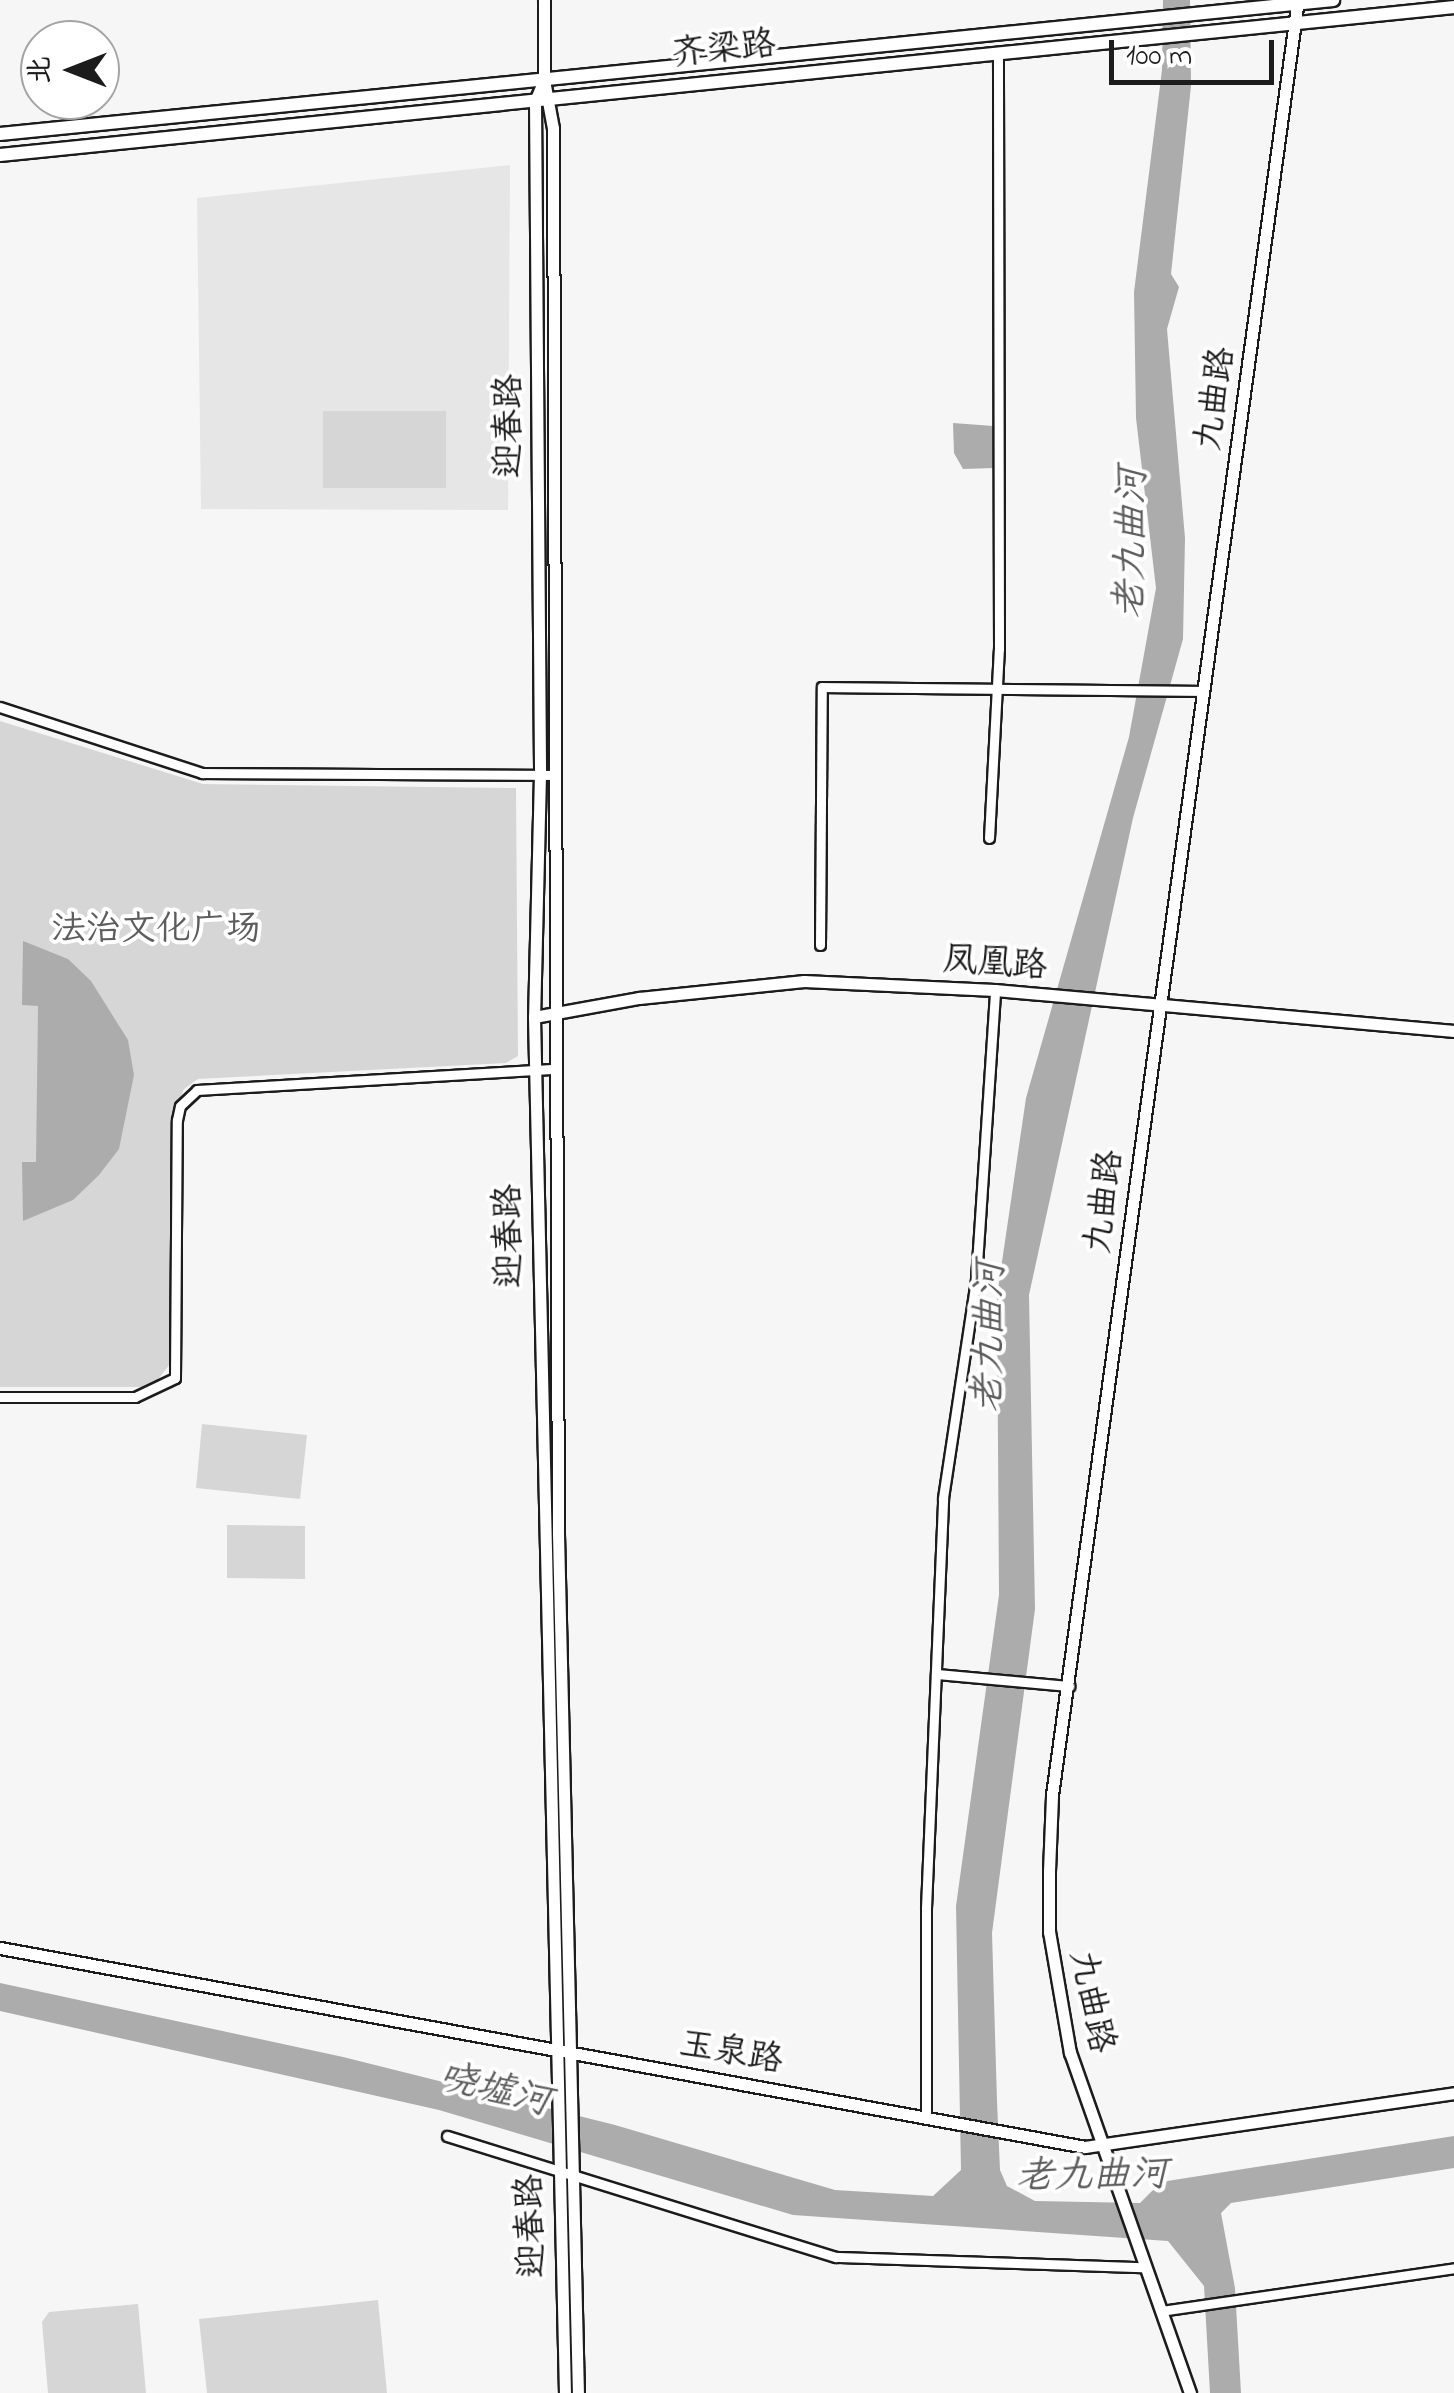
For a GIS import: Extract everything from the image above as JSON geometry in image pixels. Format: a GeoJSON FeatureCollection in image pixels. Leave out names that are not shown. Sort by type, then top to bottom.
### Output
{"type":"FeatureCollection","features":[{"type":"Feature","properties":{"kind":"main road","name":"齐梁路"},"geometry":{"type":"LineString","coordinates":[[0,134],[1333,0]]}},
{"type":"Feature","properties":{"kind":"main road","name":"齐梁路"},"geometry":{"type":"LineString","coordinates":[[0,155],[1454,7]]}},
{"type":"Feature","properties":{"kind":"main road"},"geometry":{"type":"LineString","coordinates":[[881,46],[882,65]]}},
{"type":"Feature","properties":{"kind":"street","name":"迎春路"},"geometry":{"type":"LineString","coordinates":[[544,0],[544,80],[551,100],[555,1068],[578,2393]]}},
{"type":"Feature","properties":{"kind":"street","name":"九曲路"},"geometry":{"type":"LineString","coordinates":[[1190,2393],[1070,2053],[1048,1932],[1052,1795],[1298,2]]}},
{"type":"Feature","properties":{"kind":"street"},"geometry":{"type":"LineString","coordinates":[[989,838],[994,688],[998,53]]}},
{"type":"Feature","properties":{"kind":"street","name":"迎春路"},"geometry":{"type":"LineString","coordinates":[[544,80],[535,101],[540,774],[534,1070],[565,2393]]}},
{"type":"Feature","properties":{"kind":"street"},"geometry":{"type":"LineString","coordinates":[[820,946],[822,687],[1203,691]]}},
{"type":"Feature","properties":{"kind":"street"},"geometry":{"type":"LineString","coordinates":[[0,707],[202,773],[556,775]]}},
{"type":"Feature","properties":{"kind":"street","name":"凤凰路"},"geometry":{"type":"LineString","coordinates":[[534,1018],[804,981],[994,990],[1454,1031]]}},
{"type":"Feature","properties":{"kind":"street"},"geometry":{"type":"LineString","coordinates":[[926,2118],[943,1498],[976,1279],[994,990]]}},
{"type":"Feature","properties":{"kind":"street"},"geometry":{"type":"LineString","coordinates":[[0,1397],[135,1397],[174,1378],[177,1120],[180,1106],[197,1090],[555,1068]]}},
{"type":"Feature","properties":{"kind":"street"},"geometry":{"type":"LineString","coordinates":[[936,1674],[1034,1686],[1069,1686]]}},
{"type":"Feature","properties":{"kind":"street","name":"玉泉路"},"geometry":{"type":"LineString","coordinates":[[0,1948],[1011,2134],[1103,2146],[1454,2092]]}},
{"type":"Feature","properties":{"kind":"street"},"geometry":{"type":"LineString","coordinates":[[446,2136],[558,2166],[572,2164],[836,2257],[1145,2266]]}},
{"type":"Feature","properties":{"kind":"street"},"geometry":{"type":"LineString","coordinates":[[1161,2310],[1454,2268]]}},
{"type":"Feature","properties":{"kind":"shaded area"},"geometry":{"type":"Polygon","coordinates":[[[1163,0],[1190,0],[1191,86],[1171,274],[1179,287],[1167,329],[1185,538],[1183,639],[1133,818],[1029,1295],[1035,1609],[992,1933],[997,2101],[1000,2170],[1007,2186],[1035,2201],[1140,2203],[1161,2182],[1454,2136],[1454,2168],[1231,2203],[1221,2213],[1235,2288],[1241,2393],[1210,2393],[1204,2286],[1168,2241],[793,2215],[439,2110],[0,2011],[0,1983],[343,2057],[615,2125],[835,2190],[933,2196],[961,2170],[956,1906],[999,1595],[997,1296],[1026,1098],[1129,737],[1156,588],[1136,418],[1134,292],[1162,70],[1163,0]]]}},
{"type":"Feature","properties":{"kind":"shaded area"},"geometry":{"type":"Polygon","coordinates":[[[510,165],[508,510],[201,509],[197,198],[510,165]]]}},
{"type":"Feature","properties":{"kind":"shaded area"},"geometry":{"type":"Polygon","coordinates":[[[953,423],[993,426],[994,468],[963,469],[954,453],[953,423]]]}},
{"type":"Feature","properties":{"kind":"shaded area"},"geometry":{"type":"Polygon","coordinates":[[[23,941],[68,959],[91,981],[128,1040],[134,1075],[119,1149],[73,1200],[23,1221],[22,1162],[36,1162],[38,1006],[22,1005],[23,941]]]}},
{"type":"Feature","properties":{"kind":"green space"},"geometry":{"type":"Polygon","coordinates":[[[323,411],[446,411],[446,488],[323,488],[323,411]]]}},
{"type":"Feature","properties":{"kind":"green space","name":"法治文化广场"},"geometry":{"type":"Polygon","coordinates":[[[0,721],[203,784],[516,788],[518,1056],[506,1063],[198,1079],[184,1089],[171,1119],[170,1364],[152,1387],[0,1387],[0,721]]]}},
{"type":"Feature","properties":{"kind":"green space"},"geometry":{"type":"Polygon","coordinates":[[[202,1424],[307,1435],[300,1499],[196,1488],[202,1424]]]}},
{"type":"Feature","properties":{"kind":"green space"},"geometry":{"type":"Polygon","coordinates":[[[227,1525],[305,1526],[305,1579],[227,1578],[227,1525]]]}},
{"type":"Feature","properties":{"kind":"green space"},"geometry":{"type":"Polygon","coordinates":[[[378,2300],[387,2393],[207,2393],[199,2319],[378,2300]]]}},
{"type":"Feature","properties":{"kind":"green space"},"geometry":{"type":"Polygon","coordinates":[[[138,2304],[146,2393],[48,2393],[42,2322],[49,2312],[138,2304]]]}},
{"type":"Feature","properties":{"kind":"water label","name":"老九曲河"},"geometry":{"type":"Point","coordinates":[1134,543]}},
{"type":"Feature","properties":{"kind":"water label","name":"老九曲河"},"geometry":{"type":"Point","coordinates":[992,1337]}},
{"type":"Feature","properties":{"kind":"water label","name":"哓墟河"},"geometry":{"type":"Point","coordinates":[494,2092]}},
{"type":"Feature","properties":{"kind":"water label","name":"老九曲河"},"geometry":{"type":"Point","coordinates":[1092,2178]}}]}
